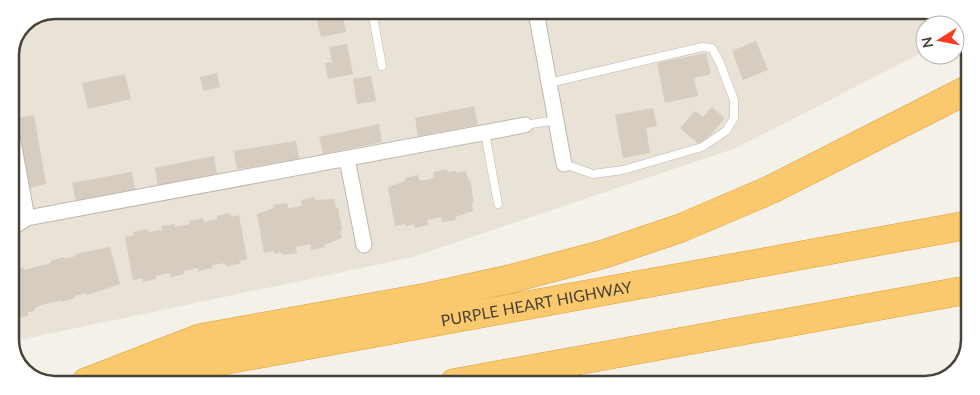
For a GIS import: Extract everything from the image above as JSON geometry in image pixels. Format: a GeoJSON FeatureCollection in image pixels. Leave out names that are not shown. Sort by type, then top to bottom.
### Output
{"type":"FeatureCollection","features":[{"type":"Feature","properties":{"kind":"highway"},"geometry":{"type":"LineString","coordinates":[[102,376],[200,338],[428,297],[510,279],[604,254],[681,228],[770,190],[961,94]]}},
{"type":"Feature","properties":{"kind":"highway","name":"PURPLE HEART HIGHWAY"},"geometry":{"type":"LineString","coordinates":[[138,376],[961,226]]}},
{"type":"Feature","properties":{"kind":"highway"},"geometry":{"type":"LineString","coordinates":[[493,376],[961,291]]}},
{"type":"Feature","properties":{"kind":"street"},"geometry":{"type":"LineString","coordinates":[[537,19],[564,164]]}},
{"type":"Feature","properties":{"kind":"street"},"geometry":{"type":"LineString","coordinates":[[19,223],[27,218],[525,125]]}},
{"type":"Feature","properties":{"kind":"street"},"geometry":{"type":"LineString","coordinates":[[347,158],[364,245]]}},
{"type":"Feature","properties":{"kind":"street"},"geometry":{"type":"LineString","coordinates":[[19,190],[27,218]]}},
{"type":"Feature","properties":{"kind":"lane"},"geometry":{"type":"LineString","coordinates":[[373,19],[382,66]]}},
{"type":"Feature","properties":{"kind":"lane"},"geometry":{"type":"LineString","coordinates":[[550,84],[702,47],[712,48],[720,63],[734,100],[734,118],[726,131],[702,147],[623,170],[593,174],[564,164]]}},
{"type":"Feature","properties":{"kind":"lane"},"geometry":{"type":"LineString","coordinates":[[525,125],[556,120]]}},
{"type":"Feature","properties":{"kind":"lane"},"geometry":{"type":"LineString","coordinates":[[484,133],[498,204]]}},
{"type":"Feature","properties":{"kind":"shaded area"},"geometry":{"type":"Polygon","coordinates":[[[48,19],[915,19],[915,56],[736,148],[409,258],[19,340],[19,48],[29,29],[48,19]]]}},
{"type":"Feature","properties":{"kind":"building"},"geometry":{"type":"Polygon","coordinates":[[[317,19],[343,19],[346,32],[321,37],[317,19]]]}},
{"type":"Feature","properties":{"kind":"building"},"geometry":{"type":"Polygon","coordinates":[[[756,41],[768,70],[743,80],[732,51],[756,41]]]}},
{"type":"Feature","properties":{"kind":"building"},"geometry":{"type":"Polygon","coordinates":[[[347,44],[353,74],[328,79],[325,63],[332,62],[329,47],[347,44]]]}},
{"type":"Feature","properties":{"kind":"building"},"geometry":{"type":"Polygon","coordinates":[[[706,53],[711,74],[694,78],[698,96],[665,103],[657,63],[706,53]]]}},
{"type":"Feature","properties":{"kind":"building"},"geometry":{"type":"Polygon","coordinates":[[[217,73],[220,87],[203,91],[200,77],[217,73]]]}},
{"type":"Feature","properties":{"kind":"building"},"geometry":{"type":"Polygon","coordinates":[[[125,74],[131,99],[88,109],[82,83],[125,74]]]}},
{"type":"Feature","properties":{"kind":"building"},"geometry":{"type":"Polygon","coordinates":[[[371,76],[376,101],[357,104],[353,79],[371,76]]]}},
{"type":"Feature","properties":{"kind":"building"},"geometry":{"type":"Polygon","coordinates":[[[474,106],[478,125],[418,136],[415,118],[474,106]]]}},
{"type":"Feature","properties":{"kind":"building"},"geometry":{"type":"Polygon","coordinates":[[[712,107],[725,118],[701,146],[680,128],[695,111],[703,117],[712,107]]]}},
{"type":"Feature","properties":{"kind":"building"},"geometry":{"type":"Polygon","coordinates":[[[653,108],[657,126],[646,128],[650,153],[623,158],[615,115],[653,108]]]}},
{"type":"Feature","properties":{"kind":"building"},"geometry":{"type":"Polygon","coordinates":[[[34,115],[46,184],[29,188],[19,134],[19,118],[34,115]]]}},
{"type":"Feature","properties":{"kind":"building"},"geometry":{"type":"Polygon","coordinates":[[[379,124],[382,142],[323,154],[319,137],[379,124]]]}},
{"type":"Feature","properties":{"kind":"building"},"geometry":{"type":"Polygon","coordinates":[[[296,141],[299,159],[237,169],[234,151],[296,141]]]}},
{"type":"Feature","properties":{"kind":"building"},"geometry":{"type":"Polygon","coordinates":[[[214,156],[217,174],[158,186],[155,168],[214,156]]]}},
{"type":"Feature","properties":{"kind":"building"},"geometry":{"type":"Polygon","coordinates":[[[447,169],[448,172],[456,171],[456,173],[466,171],[468,180],[470,179],[474,203],[472,203],[473,211],[455,217],[456,220],[442,222],[441,217],[427,220],[428,225],[415,228],[414,224],[395,226],[388,187],[405,181],[405,178],[418,175],[420,181],[434,178],[433,172],[447,169]]]}},
{"type":"Feature","properties":{"kind":"building"},"geometry":{"type":"Polygon","coordinates":[[[132,172],[135,190],[76,201],[72,183],[132,172]]]}},
{"type":"Feature","properties":{"kind":"building"},"geometry":{"type":"Polygon","coordinates":[[[315,197],[315,200],[334,199],[336,208],[338,207],[342,238],[324,245],[325,247],[311,250],[310,244],[296,247],[297,253],[283,255],[281,252],[274,254],[274,251],[264,253],[257,214],[274,208],[274,205],[287,203],[288,208],[302,206],[301,200],[315,197]]]}},
{"type":"Feature","properties":{"kind":"building"},"geometry":{"type":"Polygon","coordinates":[[[230,213],[231,217],[239,215],[247,259],[239,261],[240,264],[226,266],[225,263],[212,265],[212,268],[199,271],[198,268],[183,271],[184,274],[171,277],[170,273],[156,276],[156,279],[143,282],[142,278],[133,280],[125,237],[134,235],[133,232],[147,229],[148,232],[162,230],[161,226],[175,224],[175,227],[190,224],[189,221],[203,218],[204,222],[230,213]]]}},
{"type":"Feature","properties":{"kind":"building"},"geometry":{"type":"Polygon","coordinates":[[[110,247],[120,284],[87,295],[86,293],[74,296],[75,298],[62,302],[62,300],[42,305],[35,308],[35,311],[28,312],[28,316],[19,318],[19,269],[24,267],[24,270],[51,263],[51,261],[64,257],[65,259],[76,256],[75,254],[110,247]]]}}]}
